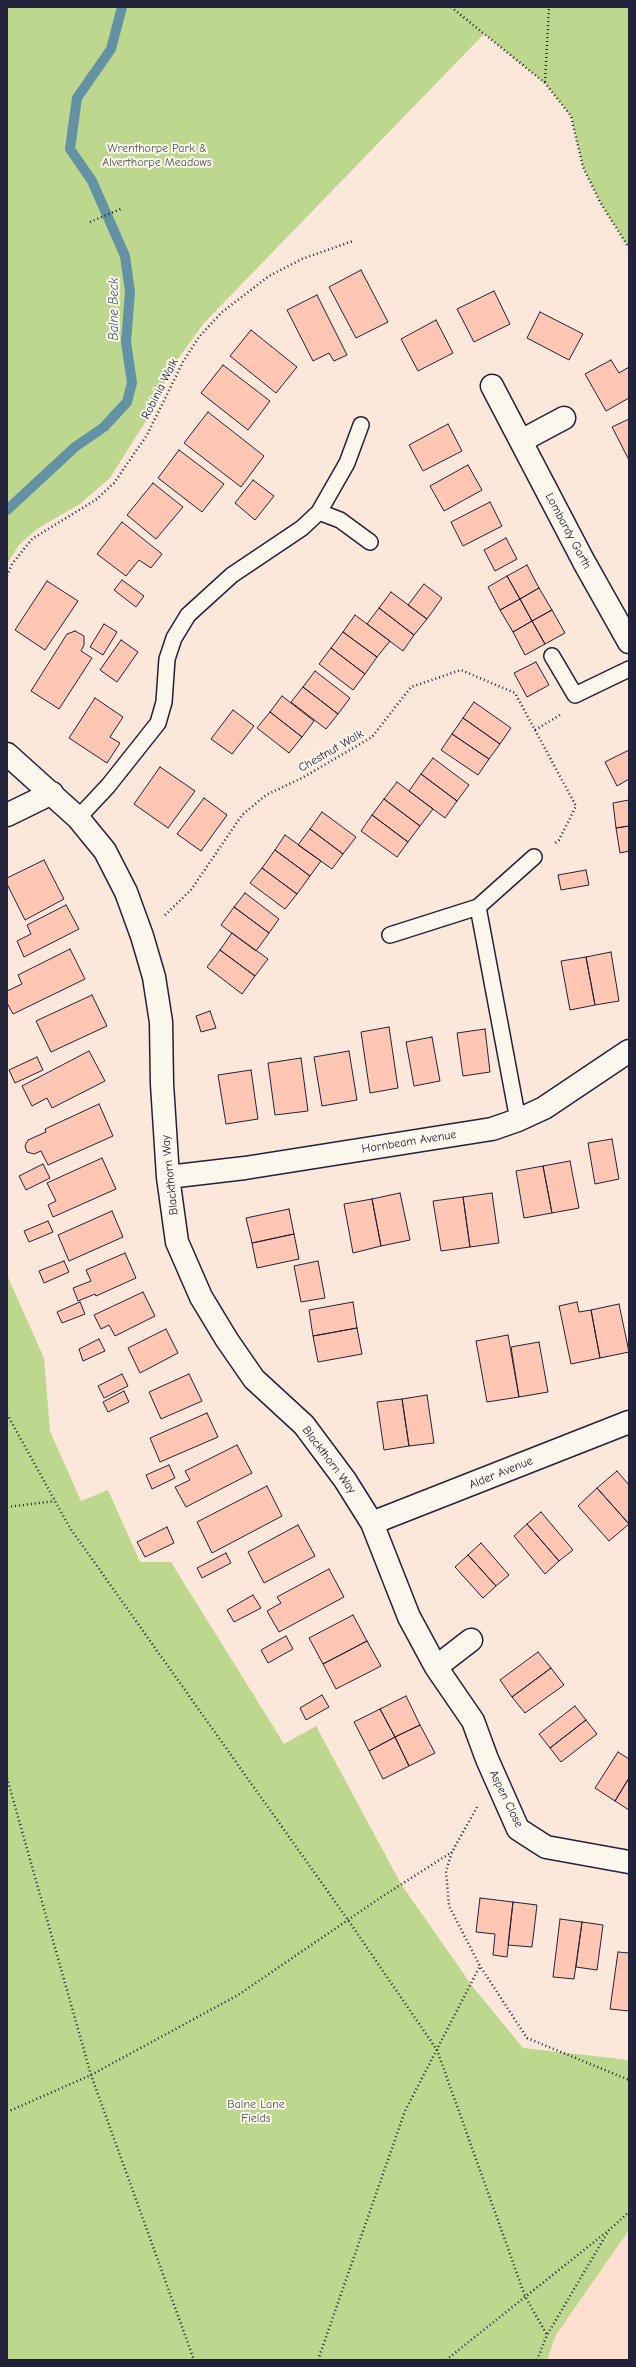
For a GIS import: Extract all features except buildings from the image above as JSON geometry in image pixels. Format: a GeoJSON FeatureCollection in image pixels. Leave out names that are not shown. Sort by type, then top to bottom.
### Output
{"type":"FeatureCollection","features":[{"type":"Feature","properties":{"kind":"street","name":"Lombardy Garth"},"geometry":{"type":"LineString","coordinates":[[492,386],[521,441],[623,618],[629,642]]}},
{"type":"Feature","properties":{"kind":"street"},"geometry":{"type":"LineString","coordinates":[[521,441],[564,418]]}},
{"type":"Feature","properties":{"kind":"street","name":"Blackthorn Way"},"geometry":{"type":"LineString","coordinates":[[7,754],[52,792],[78,818],[105,851],[126,892],[142,936],[154,977],[161,1022],[162,1084],[168,1177],[177,1242],[201,1297],[227,1340],[254,1379],[304,1425],[346,1480],[372,1523]]}},
{"type":"Feature","properties":{"kind":"street"},"geometry":{"type":"LineString","coordinates":[[7,815],[52,792]]}},
{"type":"Feature","properties":{"kind":"street","name":"Hornbeam Avenue"},"geometry":{"type":"LineString","coordinates":[[168,1177],[245,1168],[492,1129],[518,1120],[544,1108],[629,1051]]}},
{"type":"Feature","properties":{"kind":"street","name":"Alder Avenue"},"geometry":{"type":"LineString","coordinates":[[372,1523],[629,1422]]}},
{"type":"Feature","properties":{"kind":"street","name":"Aspen Close"},"geometry":{"type":"LineString","coordinates":[[372,1523],[409,1618],[436,1667],[473,1721],[487,1759],[518,1829],[546,1847],[629,1862]]}},
{"type":"Feature","properties":{"kind":"street"},"geometry":{"type":"LineString","coordinates":[[436,1667],[471,1640]]}},
{"type":"Feature","properties":{"kind":"lane"},"geometry":{"type":"LineString","coordinates":[[78,818],[108,786],[158,723],[164,702],[167,659],[174,638],[188,615],[232,575],[302,528],[319,512],[347,463],[361,425]]}},
{"type":"Feature","properties":{"kind":"lane"},"geometry":{"type":"LineString","coordinates":[[319,512],[340,520],[370,542]]}},
{"type":"Feature","properties":{"kind":"lane"},"geometry":{"type":"LineString","coordinates":[[552,656],[575,695],[629,669]]}},
{"type":"Feature","properties":{"kind":"lane"},"geometry":{"type":"LineString","coordinates":[[390,935],[478,907],[534,858]]}},
{"type":"Feature","properties":{"kind":"lane"},"geometry":{"type":"LineString","coordinates":[[478,907],[518,1120]]}},
{"type":"Feature","properties":{"kind":"path"},"geometry":{"type":"LineString","coordinates":[[450,7],[544,83],[571,116],[583,167],[600,202],[629,248]]}},
{"type":"Feature","properties":{"kind":"path"},"geometry":{"type":"LineString","coordinates":[[544,83],[549,7]]}},
{"type":"Feature","properties":{"kind":"path"},"geometry":{"type":"LineString","coordinates":[[90,222],[123,208]]}},
{"type":"Feature","properties":{"kind":"path","name":"Robinia Walk"},"geometry":{"type":"LineString","coordinates":[[7,576],[12,564],[32,539],[97,499],[114,483],[147,435],[183,362],[199,337],[221,312],[269,276],[302,259],[353,241]]}},
{"type":"Feature","properties":{"kind":"path","name":"Chestnut Walk"},"geometry":{"type":"LineString","coordinates":[[142,936],[191,890],[242,814],[266,795],[302,778],[372,737],[411,687],[461,670],[515,693],[576,806],[559,840],[534,858]]}},
{"type":"Feature","properties":{"kind":"path"},"geometry":{"type":"LineString","coordinates":[[535,730],[575,707],[575,695]]}},
{"type":"Feature","properties":{"kind":"path"},"geometry":{"type":"LineString","coordinates":[[7,1414],[70,1528],[348,1920],[437,2050],[525,2296],[547,2335]]}},
{"type":"Feature","properties":{"kind":"path"},"geometry":{"type":"LineString","coordinates":[[7,1507],[55,1501]]}},
{"type":"Feature","properties":{"kind":"path"},"geometry":{"type":"LineString","coordinates":[[487,1759],[480,1800],[468,1827],[452,1852],[446,1871],[449,1906],[480,1966],[527,2038],[629,2080]]}},
{"type":"Feature","properties":{"kind":"path"},"geometry":{"type":"LineString","coordinates":[[7,1778],[91,2076],[194,2360]]}},
{"type":"Feature","properties":{"kind":"path"},"geometry":{"type":"LineString","coordinates":[[7,2112],[91,2076],[238,1995],[348,1920],[452,1852]]}},
{"type":"Feature","properties":{"kind":"path"},"geometry":{"type":"LineString","coordinates":[[318,2360],[405,2111],[480,1966]]}},
{"type":"Feature","properties":{"kind":"path"},"geometry":{"type":"LineString","coordinates":[[446,2360],[609,2230],[629,2212]]}},
{"type":"Feature","properties":{"kind":"path"},"geometry":{"type":"LineString","coordinates":[[537,2360],[547,2335],[609,2230]]}},
{"type":"Feature","properties":{"kind":"shaded area"},"geometry":{"type":"Polygon","coordinates":[[[629,2230],[629,2360],[547,2360],[556,2335],[629,2230]]]}},
{"type":"Feature","properties":{"kind":"green space","name":"Wrenthorpe Park & Alverthorpe Meadows"},"geometry":{"type":"Polygon","coordinates":[[[7,7],[629,7],[629,248],[600,202],[583,167],[571,116],[545,83],[484,34],[204,323],[172,367],[151,413],[110,478],[80,504],[37,529],[19,545],[7,564],[7,7]]]}},
{"type":"Feature","properties":{"kind":"green space","name":"Balne Lane Fields"},"geometry":{"type":"Polygon","coordinates":[[[7,1275],[44,1358],[50,1431],[81,1501],[108,1490],[140,1562],[171,1562],[284,1744],[316,1726],[401,1884],[473,1987],[523,2048],[629,2060],[629,2230],[556,2335],[547,2360],[7,2360],[7,1275]]]}},
{"type":"Feature","properties":{"kind":"waterway","name":"Balne Beck"},"geometry":{"type":"LineString","coordinates":[[7,510],[75,447],[104,427],[127,402],[132,383],[126,342],[130,292],[125,256],[92,181],[70,149],[77,98],[111,49],[122,7]]}}]}
